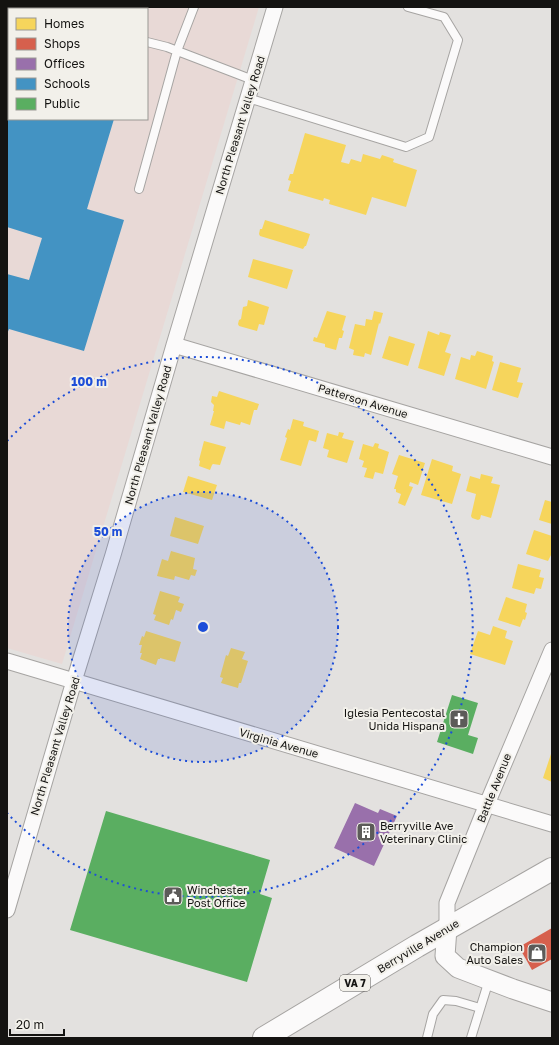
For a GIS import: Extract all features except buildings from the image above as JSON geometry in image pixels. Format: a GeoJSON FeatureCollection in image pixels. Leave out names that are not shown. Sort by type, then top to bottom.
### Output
{"type":"FeatureCollection","features":[{"type":"Feature","properties":{"kind":"main road","name":"Berryville Avenue"},"geometry":{"type":"LineString","coordinates":[[264,1038],[447,928],[552,869]]}},
{"type":"Feature","properties":{"kind":"street","name":"North Pleasant Valley Road"},"geometry":{"type":"LineString","coordinates":[[7,910],[74,681],[114,555],[174,345],[275,7]]}},
{"type":"Feature","properties":{"kind":"street","name":"Patterson Avenue"},"geometry":{"type":"LineString","coordinates":[[174,345],[552,458]]}},
{"type":"Feature","properties":{"kind":"street","name":"Battle Avenue"},"geometry":{"type":"LineString","coordinates":[[447,928],[447,903],[552,650]]}},
{"type":"Feature","properties":{"kind":"street","name":"Virginia Avenue"},"geometry":{"type":"LineString","coordinates":[[7,661],[552,824]]}},
{"type":"Feature","properties":{"kind":"street"},"geometry":{"type":"LineString","coordinates":[[447,928],[445,956],[458,968],[552,1002]]}},
{"type":"Feature","properties":{"kind":"lane"},"geometry":{"type":"LineString","coordinates":[[139,189],[178,51],[194,7]]}},
{"type":"Feature","properties":{"kind":"lane"},"geometry":{"type":"LineString","coordinates":[[248,98],[406,147],[429,137],[458,40],[444,17],[408,7]]}},
{"type":"Feature","properties":{"kind":"lane"},"geometry":{"type":"LineString","coordinates":[[148,42],[178,51],[253,80]]}},
{"type":"Feature","properties":{"kind":"lane"},"geometry":{"type":"LineString","coordinates":[[471,1038],[489,980]]}},
{"type":"Feature","properties":{"kind":"lane"},"geometry":{"type":"LineString","coordinates":[[426,1038],[433,1014],[443,1000],[456,1001],[480,1008]]}},
{"type":"Feature","properties":{"kind":"shaded area"},"geometry":{"type":"Polygon","coordinates":[[[7,7],[259,7],[62,664],[7,648],[7,7]]]}},
{"type":"Feature","properties":{"kind":"place","name":"Iglesia Pentecostal Unida Hispana"},"geometry":{"type":"Point","coordinates":[459,719]}},
{"type":"Feature","properties":{"kind":"place","name":"Berryville Ave Veterinary Clinic"},"geometry":{"type":"Point","coordinates":[366,832]}},
{"type":"Feature","properties":{"kind":"place","name":"Winchester Post Office"},"geometry":{"type":"Point","coordinates":[173,896]}},
{"type":"Feature","properties":{"kind":"place","name":"Champion Auto Sales"},"geometry":{"type":"Point","coordinates":[537,953]}}]}
